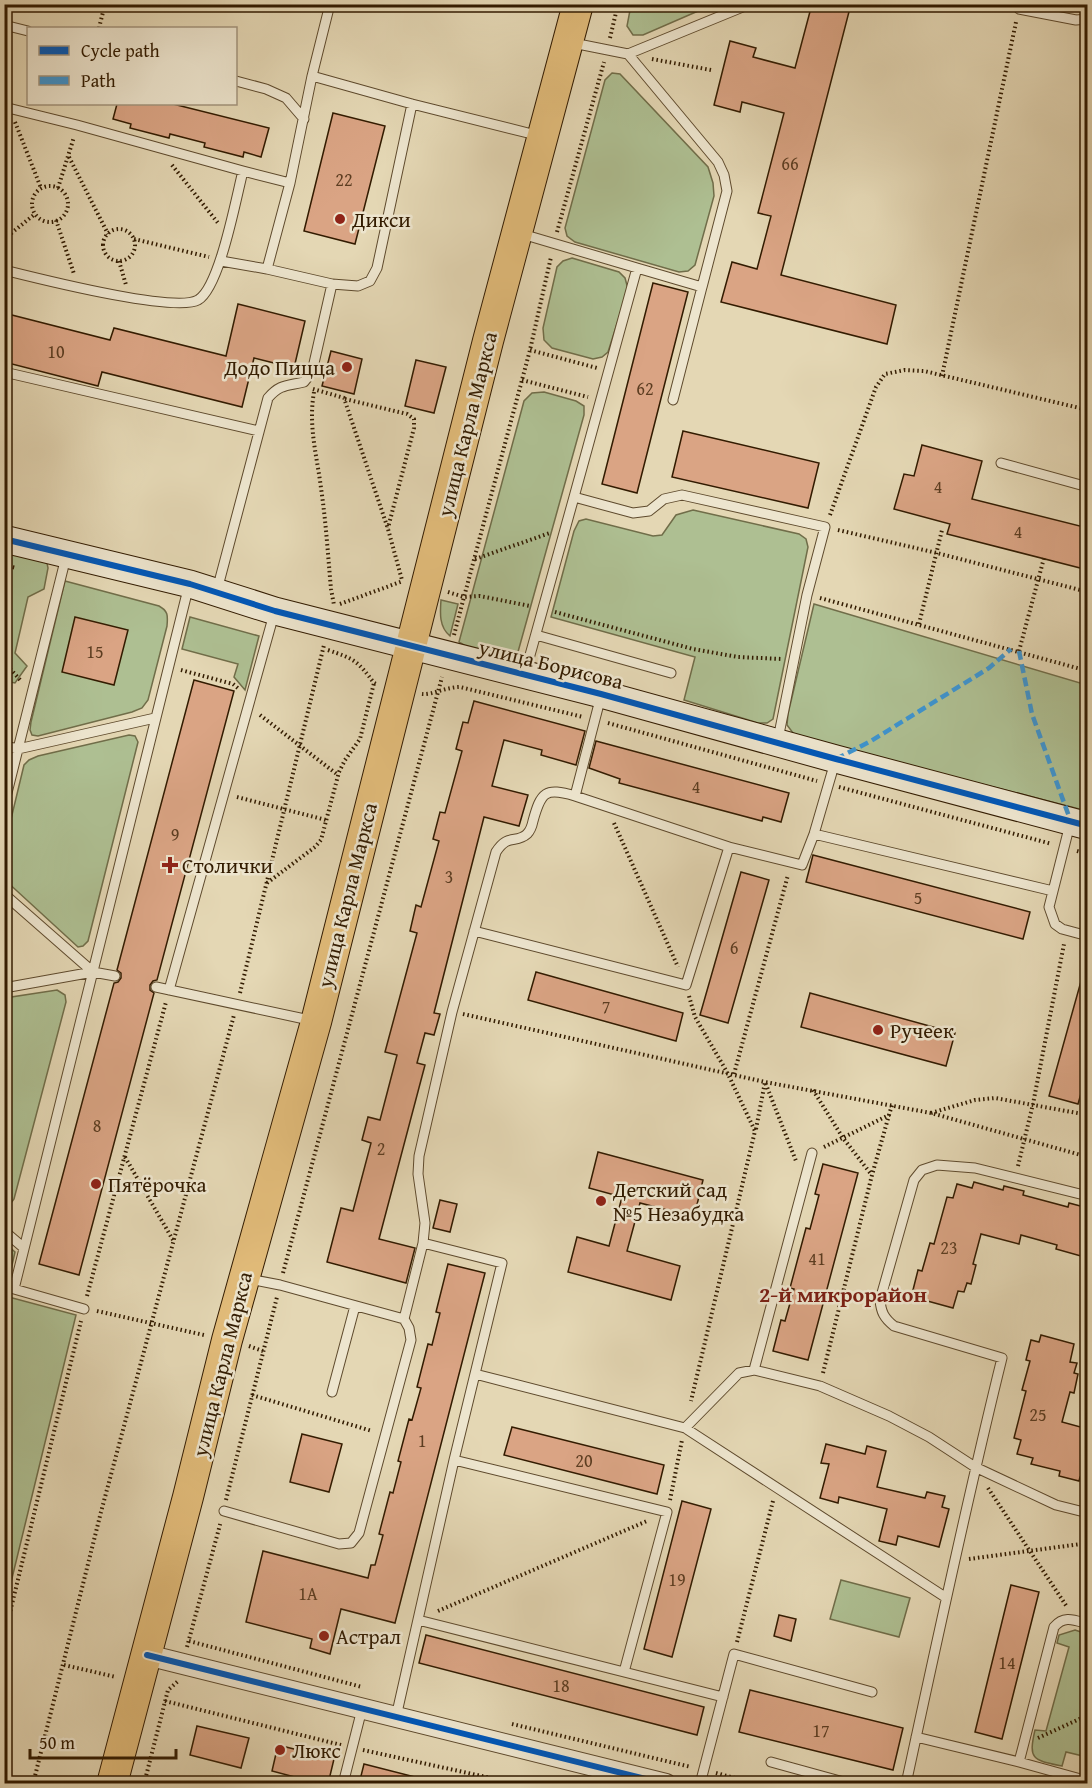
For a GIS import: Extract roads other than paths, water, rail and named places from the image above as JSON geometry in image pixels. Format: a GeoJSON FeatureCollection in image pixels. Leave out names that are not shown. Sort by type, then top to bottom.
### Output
{"type":"FeatureCollection","features":[{"type":"Feature","properties":{"kind":"main road","name":"улица Карла Маркса"},"geometry":{"type":"LineString","coordinates":[[112,1784],[227,1340],[316,1022],[386,686],[410,646],[414,583],[517,232],[578,4]]}},
{"type":"Feature","properties":{"kind":"street","name":"улица Борисова"},"geometry":{"type":"LineString","coordinates":[[4,539],[64,565],[190,584],[329,626],[601,694],[777,742],[832,771],[1074,831]]}},
{"type":"Feature","properties":{"kind":"street"},"geometry":{"type":"LineString","coordinates":[[147,1655],[666,1784]]}},
{"type":"Feature","properties":{"kind":"lane"},"geometry":{"type":"LineString","coordinates":[[267,269],[290,183],[312,76],[330,4]]}},
{"type":"Feature","properties":{"kind":"lane"},"geometry":{"type":"LineString","coordinates":[[567,42],[628,54],[750,4]]}},
{"type":"Feature","properties":{"kind":"lane"},"geometry":{"type":"LineString","coordinates":[[1019,7],[1076,20],[1088,18]]}},
{"type":"Feature","properties":{"kind":"lane"},"geometry":{"type":"LineString","coordinates":[[4,25],[27,31]]}},
{"type":"Feature","properties":{"kind":"lane"},"geometry":{"type":"LineString","coordinates":[[628,54],[718,162],[724,174],[727,191],[673,400]]}},
{"type":"Feature","properties":{"kind":"lane"},"geometry":{"type":"LineString","coordinates":[[312,76],[542,137]]}},
{"type":"Feature","properties":{"kind":"lane"},"geometry":{"type":"LineString","coordinates":[[237,81],[266,89],[286,98],[304,119]]}},
{"type":"Feature","properties":{"kind":"lane"},"geometry":{"type":"LineString","coordinates":[[221,261],[332,284],[358,286],[370,282],[377,268],[412,104]]}},
{"type":"Feature","properties":{"kind":"lane"},"geometry":{"type":"LineString","coordinates":[[7,108],[290,183]]}},
{"type":"Feature","properties":{"kind":"lane"},"geometry":{"type":"LineString","coordinates":[[4,270],[78,288],[129,297],[182,304],[199,299],[210,285],[221,261],[243,171]]}},
{"type":"Feature","properties":{"kind":"lane"},"geometry":{"type":"LineString","coordinates":[[517,232],[702,287]]}},
{"type":"Feature","properties":{"kind":"lane"},"geometry":{"type":"LineString","coordinates":[[524,675],[638,268]]}},
{"type":"Feature","properties":{"kind":"lane"},"geometry":{"type":"LineString","coordinates":[[217,592],[268,398],[276,389],[284,385],[304,382],[312,372],[332,284]]}},
{"type":"Feature","properties":{"kind":"lane"},"geometry":{"type":"LineString","coordinates":[[4,372],[259,431]]}},
{"type":"Feature","properties":{"kind":"lane"},"geometry":{"type":"LineString","coordinates":[[1000,463],[1088,487]]}},
{"type":"Feature","properties":{"kind":"lane"},"geometry":{"type":"LineString","coordinates":[[574,497],[633,513],[649,511],[664,499],[682,495],[825,527],[807,595],[777,742]]}},
{"type":"Feature","properties":{"kind":"lane"},"geometry":{"type":"LineString","coordinates":[[4,805],[64,565]]}},
{"type":"Feature","properties":{"kind":"lane"},"geometry":{"type":"LineString","coordinates":[[84,1308],[14,1289],[190,584]]}},
{"type":"Feature","properties":{"kind":"lane"},"geometry":{"type":"LineString","coordinates":[[169,990],[275,611]]}},
{"type":"Feature","properties":{"kind":"lane"},"geometry":{"type":"LineString","coordinates":[[536,635],[671,673]]}},
{"type":"Feature","properties":{"kind":"lane"},"geometry":{"type":"LineString","coordinates":[[575,796],[601,694]]}},
{"type":"Feature","properties":{"kind":"lane"},"geometry":{"type":"LineString","coordinates":[[4,746],[18,749],[155,718]]}},
{"type":"Feature","properties":{"kind":"lane"},"geometry":{"type":"LineString","coordinates":[[404,1320],[423,1243],[425,1223],[418,1174],[419,1156],[452,1012],[496,852],[500,846],[506,841],[525,836],[531,829],[539,800],[548,792],[557,791],[729,847],[802,865],[814,834],[832,771]]}},
{"type":"Feature","properties":{"kind":"lane"},"geometry":{"type":"LineString","coordinates":[[1074,831],[1049,907],[1055,924],[1067,931],[1088,936]]}},
{"type":"Feature","properties":{"kind":"lane"},"geometry":{"type":"LineString","coordinates":[[814,834],[1053,891]]}},
{"type":"Feature","properties":{"kind":"lane"},"geometry":{"type":"LineString","coordinates":[[474,931],[686,985],[729,847]]}},
{"type":"Feature","properties":{"kind":"lane"},"geometry":{"type":"LineString","coordinates":[[4,894],[93,972]]}},
{"type":"Feature","properties":{"kind":"lane"},"geometry":{"type":"LineString","coordinates":[[4,988],[93,972],[115,976]]}},
{"type":"Feature","properties":{"kind":"lane"},"geometry":{"type":"LineString","coordinates":[[156,987],[316,1022]]}},
{"type":"Feature","properties":{"kind":"lane"},"geometry":{"type":"LineString","coordinates":[[754,1370],[812,1153]]}},
{"type":"Feature","properties":{"kind":"lane"},"geometry":{"type":"LineString","coordinates":[[906,1784],[953,1561],[1002,1358],[894,1326],[884,1318],[880,1300],[914,1180],[922,1170],[937,1165],[975,1168],[1088,1196]]}},
{"type":"Feature","properties":{"kind":"lane"},"geometry":{"type":"LineString","coordinates":[[4,1231],[24,1248]]}},
{"type":"Feature","properties":{"kind":"lane"},"geometry":{"type":"LineString","coordinates":[[396,1717],[454,1460],[502,1263],[423,1243]]}},
{"type":"Feature","properties":{"kind":"lane"},"geometry":{"type":"LineString","coordinates":[[224,1511],[339,1544],[351,1543],[360,1533],[411,1340],[409,1328],[404,1320],[244,1277]]}},
{"type":"Feature","properties":{"kind":"lane"},"geometry":{"type":"LineString","coordinates":[[332,1392],[356,1306]]}},
{"type":"Feature","properties":{"kind":"lane"},"geometry":{"type":"LineString","coordinates":[[685,1428],[739,1373],[754,1370],[820,1386],[889,1416],[929,1437],[975,1467],[1056,1504],[1088,1513]]}},
{"type":"Feature","properties":{"kind":"lane"},"geometry":{"type":"LineString","coordinates":[[475,1374],[685,1428],[945,1597]]}},
{"type":"Feature","properties":{"kind":"lane"},"geometry":{"type":"LineString","coordinates":[[454,1460],[667,1512],[624,1672]]}},
{"type":"Feature","properties":{"kind":"lane"},"geometry":{"type":"LineString","coordinates":[[1019,1762],[1054,1627],[1059,1620],[1065,1618],[1088,1624]]}},
{"type":"Feature","properties":{"kind":"lane"},"geometry":{"type":"LineString","coordinates":[[418,1620],[723,1697]]}},
{"type":"Feature","properties":{"kind":"lane"},"geometry":{"type":"LineString","coordinates":[[700,1784],[734,1654],[872,1692]]}},
{"type":"Feature","properties":{"kind":"lane"},"geometry":{"type":"LineString","coordinates":[[343,1784],[362,1708]]}},
{"type":"Feature","properties":{"kind":"lane"},"geometry":{"type":"LineString","coordinates":[[916,1737],[1088,1781]]}},
{"type":"Feature","properties":{"kind":"lane"},"geometry":{"type":"LineString","coordinates":[[771,1762],[851,1784]]}},
{"type":"Feature","properties":{"kind":"lane"},"geometry":{"type":"LineString","coordinates":[[806,1784],[809,1772]]}},
{"type":"Feature","properties":{"kind":"lane"},"geometry":{"type":"LineString","coordinates":[[185,1784],[192,1784]]}},
{"type":"Feature","properties":{"kind":"place","name":"Дикси"},"geometry":{"type":"Point","coordinates":[340,219]}},
{"type":"Feature","properties":{"kind":"place","name":"Додо Пицца"},"geometry":{"type":"Point","coordinates":[347,367]}},
{"type":"Feature","properties":{"kind":"place","name":"Столички"},"geometry":{"type":"Point","coordinates":[170,865]}},
{"type":"Feature","properties":{"kind":"place","name":"Ручеек"},"geometry":{"type":"Point","coordinates":[878,1030]}},
{"type":"Feature","properties":{"kind":"place","name":"Пятёрочка"},"geometry":{"type":"Point","coordinates":[96,1184]}},
{"type":"Feature","properties":{"kind":"place","name":"Детский сад №5 Незабудка"},"geometry":{"type":"Point","coordinates":[601,1201]}},
{"type":"Feature","properties":{"kind":"place","name":"Астрал"},"geometry":{"type":"Point","coordinates":[324,1636]}},
{"type":"Feature","properties":{"kind":"place","name":"Люкс"},"geometry":{"type":"Point","coordinates":[280,1750]}},
{"type":"Feature","properties":{"kind":"district","name":"2-й микрорайон"},"geometry":{"type":"Point","coordinates":[843,1294]}}]}
